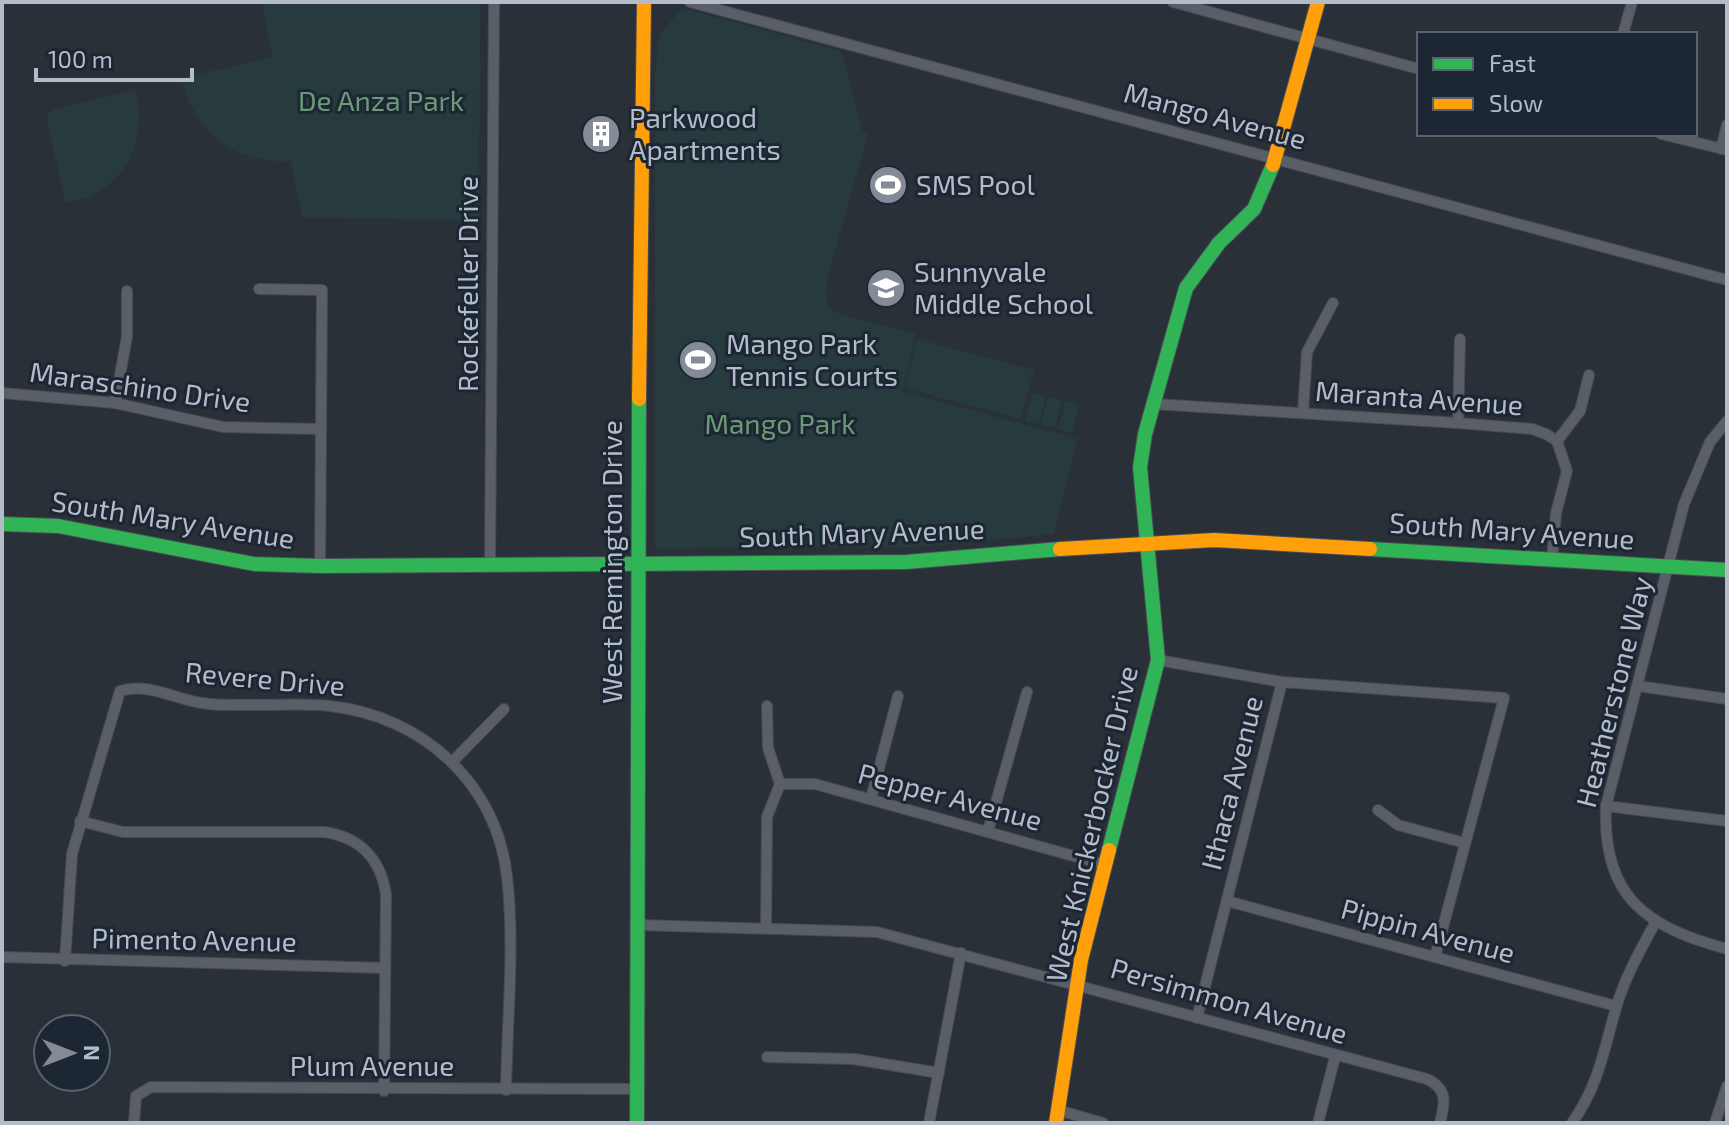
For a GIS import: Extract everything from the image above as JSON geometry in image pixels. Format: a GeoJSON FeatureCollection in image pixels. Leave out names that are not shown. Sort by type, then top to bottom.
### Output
{"type":"FeatureCollection","features":[{"type":"Feature","properties":{"kind":"street","name":"Rockefeller Drive"},"geometry":{"type":"LineString","coordinates":[[490,566],[494,2]]}},
{"type":"Feature","properties":{"kind":"street","name":"West Remington Drive"},"geometry":{"type":"LineString","coordinates":[[637,1123],[637,565],[644,2]]}},
{"type":"Feature","properties":{"kind":"street","name":"Mango Avenue"},"geometry":{"type":"LineString","coordinates":[[690,2],[1727,280]]}},
{"type":"Feature","properties":{"kind":"street"},"geometry":{"type":"LineString","coordinates":[[1173,2],[1417,68]]}},
{"type":"Feature","properties":{"kind":"street","name":"West Knickerbocker Drive"},"geometry":{"type":"LineString","coordinates":[[1057,1116],[1081,960],[1158,660],[1159,635],[1140,467],[1154,404],[1186,288],[1219,243],[1254,209],[1276,157],[1318,2]]}},
{"type":"Feature","properties":{"kind":"street"},"geometry":{"type":"LineString","coordinates":[[1624,32],[1632,2]]}},
{"type":"Feature","properties":{"kind":"street"},"geometry":{"type":"LineString","coordinates":[[1669,136],[1724,150],[1727,125]]}},
{"type":"Feature","properties":{"kind":"street"},"geometry":{"type":"LineString","coordinates":[[259,289],[322,290],[320,566]]}},
{"type":"Feature","properties":{"kind":"street"},"geometry":{"type":"LineString","coordinates":[[115,403],[127,336],[127,291]]}},
{"type":"Feature","properties":{"kind":"street"},"geometry":{"type":"LineString","coordinates":[[1303,413],[1307,352],[1333,303]]}},
{"type":"Feature","properties":{"kind":"street"},"geometry":{"type":"LineString","coordinates":[[1458,423],[1460,339]]}},
{"type":"Feature","properties":{"kind":"street"},"geometry":{"type":"LineString","coordinates":[[1557,441],[1580,411],[1589,375]]}},
{"type":"Feature","properties":{"kind":"street","name":"Maraschino Drive"},"geometry":{"type":"LineString","coordinates":[[2,393],[115,403],[223,427],[320,429]]}},
{"type":"Feature","properties":{"kind":"street","name":"Maranta Avenue"},"geometry":{"type":"LineString","coordinates":[[1154,404],[1532,429],[1557,441],[1567,471],[1556,513],[1552,560]]}},
{"type":"Feature","properties":{"kind":"street","name":"Heatherstone Way"},"geometry":{"type":"LineString","coordinates":[[1655,923],[1626,891],[1610,861],[1604,835],[1606,806],[1684,504],[1710,442],[1727,421]]}},
{"type":"Feature","properties":{"kind":"street","name":"South Mary Avenue"},"geometry":{"type":"LineString","coordinates":[[2,524],[58,526],[254,564],[320,566],[906,562],[1147,542],[1300,543],[1727,570]]}},
{"type":"Feature","properties":{"kind":"street","name":"Ithaca Avenue"},"geometry":{"type":"LineString","coordinates":[[1158,660],[1282,682],[1197,1018]]}},
{"type":"Feature","properties":{"kind":"street"},"geometry":{"type":"LineString","coordinates":[[1282,682],[1504,698],[1435,957]]}},
{"type":"Feature","properties":{"kind":"street"},"geometry":{"type":"LineString","coordinates":[[1638,686],[1727,699]]}},
{"type":"Feature","properties":{"kind":"street","name":"Revere Drive"},"geometry":{"type":"LineString","coordinates":[[80,821],[112,708],[120,691],[133,687],[203,703],[327,705],[397,724],[438,747],[453,761],[490,815],[507,875],[506,1090]]}},
{"type":"Feature","properties":{"kind":"street"},"geometry":{"type":"LineString","coordinates":[[988,831],[1027,692]]}},
{"type":"Feature","properties":{"kind":"street"},"geometry":{"type":"LineString","coordinates":[[871,799],[898,696]]}},
{"type":"Feature","properties":{"kind":"street"},"geometry":{"type":"LineString","coordinates":[[766,928],[767,817],[780,784],[768,748],[767,706]]}},
{"type":"Feature","properties":{"kind":"street"},"geometry":{"type":"LineString","coordinates":[[453,761],[504,709]]}},
{"type":"Feature","properties":{"kind":"street","name":"Pepper Avenue"},"geometry":{"type":"LineString","coordinates":[[780,784],[815,784],[1106,865]]}},
{"type":"Feature","properties":{"kind":"street"},"geometry":{"type":"LineString","coordinates":[[1606,806],[1727,821]]}},
{"type":"Feature","properties":{"kind":"street"},"geometry":{"type":"LineString","coordinates":[[1378,810],[1398,825],[1465,843]]}},
{"type":"Feature","properties":{"kind":"street"},"geometry":{"type":"LineString","coordinates":[[65,961],[70,865],[80,821],[123,832],[324,832],[351,839],[376,863],[384,884],[384,1091]]}},
{"type":"Feature","properties":{"kind":"street","name":"Pippin Avenue"},"geometry":{"type":"LineString","coordinates":[[1227,901],[1616,1006]]}},
{"type":"Feature","properties":{"kind":"street"},"geometry":{"type":"LineString","coordinates":[[1572,1123],[1600,1074],[1616,1006],[1632,965],[1655,923],[1683,937],[1727,949]]}},
{"type":"Feature","properties":{"kind":"street","name":"Persimmon Avenue"},"geometry":{"type":"LineString","coordinates":[[639,925],[877,932],[1079,984],[1335,1057],[1427,1079],[1441,1088],[1444,1095],[1440,1123]]}},
{"type":"Feature","properties":{"kind":"street"},"geometry":{"type":"LineString","coordinates":[[929,1123],[961,953]]}},
{"type":"Feature","properties":{"kind":"street","name":"Pimento Avenue"},"geometry":{"type":"LineString","coordinates":[[2,957],[385,968]]}},
{"type":"Feature","properties":{"kind":"street"},"geometry":{"type":"LineString","coordinates":[[767,1057],[854,1059],[939,1073]]}},
{"type":"Feature","properties":{"kind":"street"},"geometry":{"type":"LineString","coordinates":[[1318,1123],[1335,1057]]}},
{"type":"Feature","properties":{"kind":"street"},"geometry":{"type":"LineString","coordinates":[[1715,1123],[1727,1086]]}},
{"type":"Feature","properties":{"kind":"street","name":"Plum Avenue"},"geometry":{"type":"LineString","coordinates":[[134,1123],[136,1096],[151,1087],[384,1091],[638,1089]]}},
{"type":"Feature","properties":{"kind":"street"},"geometry":{"type":"LineString","coordinates":[[1057,1116],[1103,1123]]}},
{"type":"Feature","properties":{"kind":"green space","name":"De Anza Park"},"geometry":{"type":"Polygon","coordinates":[[[262,2],[480,2],[479,221],[302,217],[291,161],[270,161],[235,151],[207,129],[196,115],[181,78],[272,57],[262,2]]]}},
{"type":"Feature","properties":{"kind":"green space","name":"Mango Park"},"geometry":{"type":"Polygon","coordinates":[[[682,8],[841,51],[863,132],[868,134],[828,276],[826,295],[829,308],[840,314],[916,334],[902,391],[1078,439],[1054,534],[921,547],[655,549],[655,76],[659,35],[682,8]]]}},
{"type":"Feature","properties":{"kind":"green space"},"geometry":{"type":"Polygon","coordinates":[[[135,90],[138,129],[127,163],[117,177],[103,188],[66,203],[46,118],[51,110],[135,90]]]}},
{"type":"Feature","properties":{"kind":"green space"},"geometry":{"type":"Polygon","coordinates":[[[917,339],[1034,370],[1028,393],[1023,393],[1027,396],[1021,419],[904,388],[910,365],[915,365],[911,363],[917,339]]]}},
{"type":"Feature","properties":{"kind":"green space"},"geometry":{"type":"Polygon","coordinates":[[[1032,393],[1046,396],[1039,424],[1025,421],[1032,393]]]}},
{"type":"Feature","properties":{"kind":"green space"},"geometry":{"type":"Polygon","coordinates":[[[1048,397],[1062,400],[1055,428],[1041,425],[1048,397]]]}},
{"type":"Feature","properties":{"kind":"green space"},"geometry":{"type":"Polygon","coordinates":[[[1065,401],[1079,405],[1072,433],[1058,429],[1065,401]]]}},
{"type":"Feature","properties":{"kind":"water","name":"SMS Pool"},"geometry":{"type":"Polygon","coordinates":[[[882,164],[903,170],[893,205],[872,199],[882,164]]]}},
{"type":"Feature","properties":{"kind":"traffic: fast"},"geometry":{"type":"LineString","coordinates":[[1109,850],[1158,660],[1140,467],[1145,434],[1186,288],[1219,243],[1254,209],[1273,165]]}},
{"type":"Feature","properties":{"kind":"traffic: fast"},"geometry":{"type":"LineString","coordinates":[[637,1123],[639,399]]}},
{"type":"Feature","properties":{"kind":"traffic: fast"},"geometry":{"type":"LineString","coordinates":[[2,524],[58,526],[254,564],[320,566],[906,562],[1060,549]]}},
{"type":"Feature","properties":{"kind":"traffic: fast"},"geometry":{"type":"LineString","coordinates":[[1370,549],[1727,570]]}},
{"type":"Feature","properties":{"kind":"traffic: slow"},"geometry":{"type":"LineString","coordinates":[[639,399],[644,2]]}},
{"type":"Feature","properties":{"kind":"traffic: slow"},"geometry":{"type":"LineString","coordinates":[[1273,165],[1318,2]]}},
{"type":"Feature","properties":{"kind":"traffic: slow"},"geometry":{"type":"LineString","coordinates":[[1060,549],[1214,540],[1370,549]]}},
{"type":"Feature","properties":{"kind":"traffic: slow"},"geometry":{"type":"LineString","coordinates":[[1056,1123],[1081,960],[1109,850]]}},
{"type":"Feature","properties":{"kind":"place","name":"Parkwood Apartments"},"geometry":{"type":"Point","coordinates":[601,134]}},
{"type":"Feature","properties":{"kind":"place","name":"SMS Pool"},"geometry":{"type":"Point","coordinates":[888,185]}},
{"type":"Feature","properties":{"kind":"place","name":"Sunnyvale Middle School"},"geometry":{"type":"Point","coordinates":[886,288]}},
{"type":"Feature","properties":{"kind":"place","name":"Mango Park Tennis Courts"},"geometry":{"type":"Point","coordinates":[698,360]}}]}
